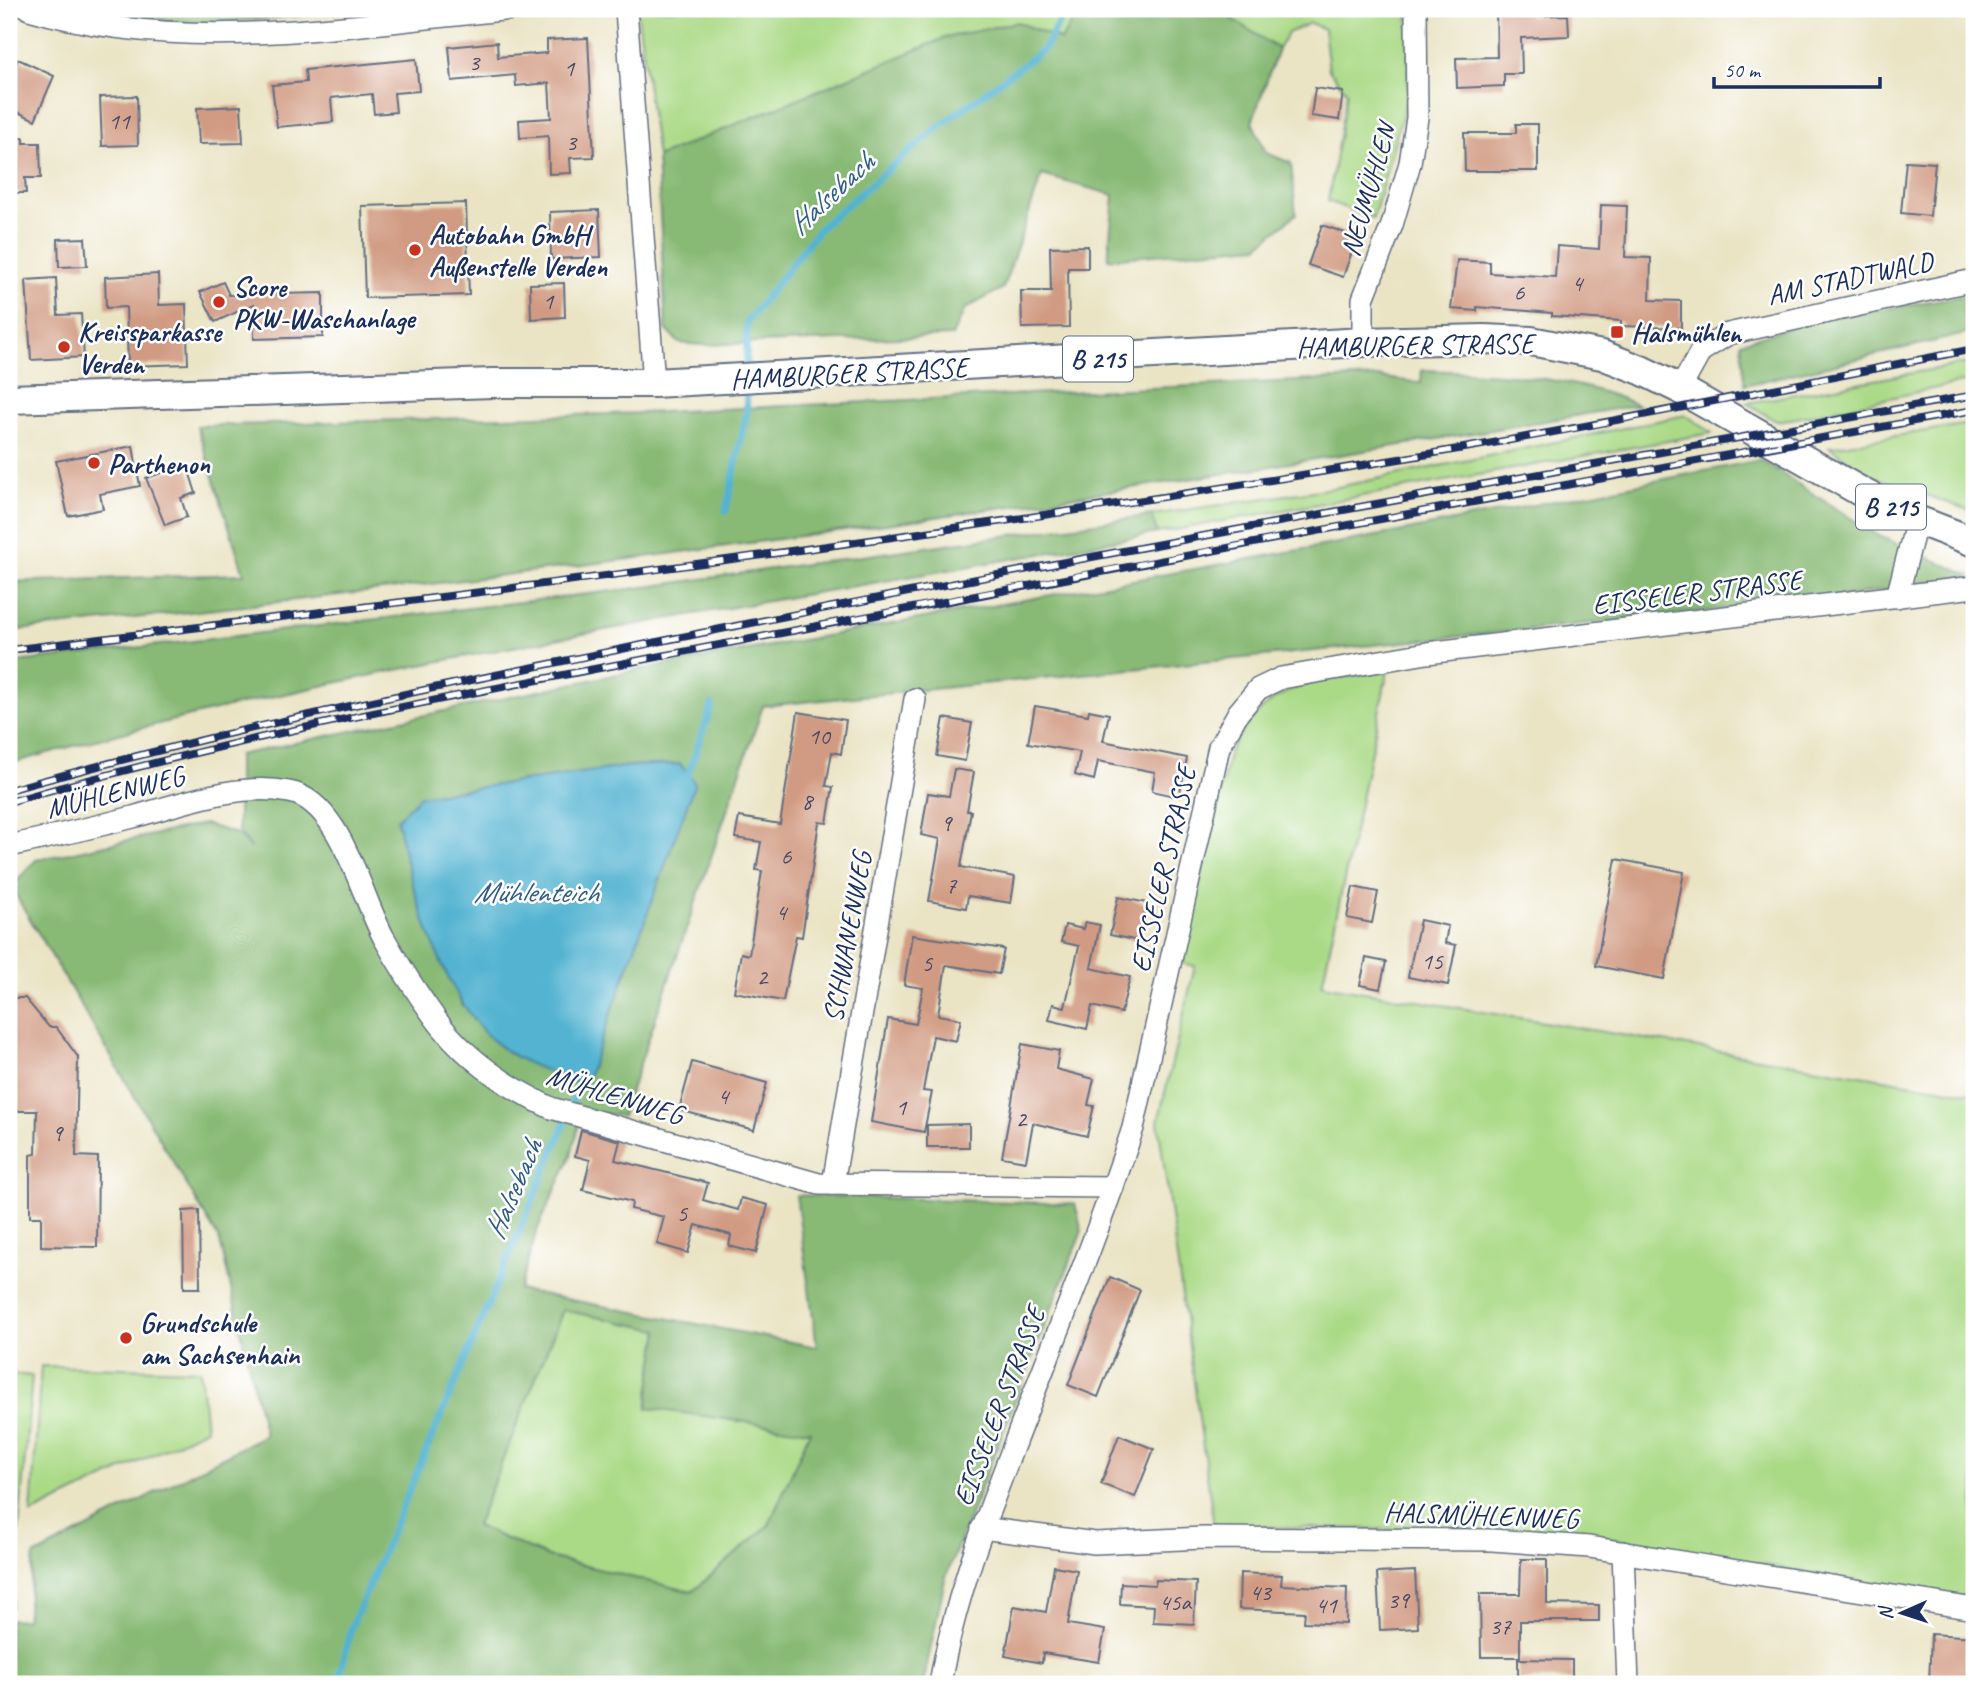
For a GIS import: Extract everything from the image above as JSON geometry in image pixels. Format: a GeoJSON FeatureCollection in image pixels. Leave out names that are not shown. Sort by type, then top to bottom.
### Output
{"type":"FeatureCollection","features":[{"type":"Feature","properties":{"kind":"main road","name":"HAMBURGER STRASSE"},"geometry":{"type":"LineString","coordinates":[[9,399],[493,383],[654,383],[1363,342],[1484,339],[1544,343],[1602,355],[1680,388]]}},
{"type":"Feature","properties":{"kind":"main road","name":"B 215"},"geometry":{"type":"LineString","coordinates":[[1680,388],[1823,471],[1917,520],[1974,542]]}},
{"type":"Feature","properties":{"kind":"street"},"geometry":{"type":"LineString","coordinates":[[29,9],[128,30],[216,35],[513,9]]}},
{"type":"Feature","properties":{"kind":"street"},"geometry":{"type":"LineString","coordinates":[[626,9],[654,383]]}},
{"type":"Feature","properties":{"kind":"street","name":"NEUMÜHLEN"},"geometry":{"type":"LineString","coordinates":[[1363,342],[1363,299],[1392,225],[1410,163],[1418,118],[1416,9]]}},
{"type":"Feature","properties":{"kind":"street","name":"AM STADTWALD"},"geometry":{"type":"LineString","coordinates":[[1680,388],[1702,351],[1728,334],[1974,280]]}},
{"type":"Feature","properties":{"kind":"street"},"geometry":{"type":"LineString","coordinates":[[1897,597],[1917,520]]}},
{"type":"Feature","properties":{"kind":"street","name":"EISSELER STRASSE"},"geometry":{"type":"LineString","coordinates":[[940,1684],[948,1633],[982,1528],[1113,1187],[1133,1128],[1219,747],[1238,713],[1258,689],[1281,678],[1426,653],[1974,587]]}},
{"type":"Feature","properties":{"kind":"street","name":"SCHWANENWEG"},"geometry":{"type":"LineString","coordinates":[[833,1184],[915,699]]}},
{"type":"Feature","properties":{"kind":"street","name":"MÜHLENWEG"},"geometry":{"type":"LineString","coordinates":[[9,846],[214,796],[253,791],[290,792],[312,802],[332,824],[383,937],[436,1020],[485,1070],[551,1108],[819,1184],[1113,1187]]}},
{"type":"Feature","properties":{"kind":"street","name":"HALSMÜHLENWEG"},"geometry":{"type":"LineString","coordinates":[[982,1528],[1095,1543],[1203,1538],[1492,1540],[1623,1552],[1974,1609]]}},
{"type":"Feature","properties":{"kind":"street"},"geometry":{"type":"LineString","coordinates":[[1623,1552],[1628,1684]]}},
{"type":"Feature","properties":{"kind":"green space"},"geometry":{"type":"Polygon","coordinates":[[[85,9],[364,9],[259,19],[189,22],[119,16],[85,9]]]}},
{"type":"Feature","properties":{"kind":"green space"},"geometry":{"type":"Polygon","coordinates":[[[637,9],[1079,9],[1062,40],[1017,22],[945,38],[657,157],[637,9]]]}},
{"type":"Feature","properties":{"kind":"green space"},"geometry":{"type":"Polygon","coordinates":[[[1079,9],[1217,9],[1278,49],[1252,122],[1266,153],[1291,163],[1296,214],[1258,246],[1108,259],[1114,195],[1042,175],[1003,288],[965,309],[952,336],[701,345],[679,343],[666,329],[657,157],[945,38],[1017,22],[1061,40],[1079,9]]]}},
{"type":"Feature","properties":{"kind":"green space"},"geometry":{"type":"Polygon","coordinates":[[[1217,9],[1408,9],[1408,94],[1373,219],[1328,201],[1347,92],[1329,70],[1324,29],[1310,23],[1288,33],[1278,49],[1217,9]]]}},
{"type":"Feature","properties":{"kind":"green space"},"geometry":{"type":"Polygon","coordinates":[[[1974,294],[1974,332],[1745,385],[1741,342],[1816,320],[1974,294]]]}},
{"type":"Feature","properties":{"kind":"green space"},"geometry":{"type":"Polygon","coordinates":[[[1974,362],[1974,380],[1796,418],[1776,421],[1747,403],[1974,362]]]}},
{"type":"Feature","properties":{"kind":"green space"},"geometry":{"type":"Polygon","coordinates":[[[1422,370],[1532,377],[1586,387],[1638,405],[1232,472],[826,533],[418,586],[9,631],[9,582],[244,574],[197,426],[641,413],[1377,377],[1421,383],[1422,370]]]}},
{"type":"Feature","properties":{"kind":"green space"},"geometry":{"type":"Polygon","coordinates":[[[1686,415],[1712,433],[1157,533],[1152,515],[1333,488],[1686,415]]]}},
{"type":"Feature","properties":{"kind":"green space"},"geometry":{"type":"Polygon","coordinates":[[[1974,423],[1974,512],[1873,476],[1829,447],[1974,423]]]}},
{"type":"Feature","properties":{"kind":"green space"},"geometry":{"type":"Polygon","coordinates":[[[1760,460],[1879,536],[1971,576],[1859,594],[1652,617],[763,706],[622,1116],[582,1111],[571,1156],[538,1228],[519,1290],[817,1347],[796,1195],[1075,1204],[1082,1231],[945,1579],[923,1684],[9,1684],[9,1619],[26,1620],[34,1556],[265,1435],[220,1241],[11,887],[36,860],[204,824],[237,834],[251,849],[238,830],[238,755],[632,671],[1393,533],[1760,460]],[[680,764],[630,766],[421,796],[416,894],[462,1005],[585,1084],[593,1060],[680,764]],[[563,1310],[476,1526],[548,1557],[692,1592],[769,1525],[810,1431],[647,1408],[659,1330],[563,1310]]]}},
{"type":"Feature","properties":{"kind":"green space"},"geometry":{"type":"Polygon","coordinates":[[[1152,515],[1157,533],[436,662],[150,726],[9,764],[9,663],[638,588],[1152,515]]]}},
{"type":"Feature","properties":{"kind":"green space"},"geometry":{"type":"Polygon","coordinates":[[[1388,670],[1322,985],[1974,1094],[1974,1602],[1582,1533],[1214,1526],[1158,1122],[1195,966],[1182,963],[1230,750],[1246,726],[1279,696],[1297,688],[1316,682],[1388,670]]]}},
{"type":"Feature","properties":{"kind":"green space"},"geometry":{"type":"Polygon","coordinates":[[[563,1310],[659,1330],[647,1408],[810,1431],[769,1525],[692,1592],[548,1557],[476,1526],[563,1310]]]}},
{"type":"Feature","properties":{"kind":"green space"},"geometry":{"type":"Polygon","coordinates":[[[41,1366],[200,1370],[206,1429],[31,1514],[41,1366]]]}},
{"type":"Feature","properties":{"kind":"green space"},"geometry":{"type":"Polygon","coordinates":[[[9,1374],[32,1376],[12,1607],[9,1606],[9,1374]]]}},
{"type":"Feature","properties":{"kind":"water","name":"Mühlenteich"},"geometry":{"type":"Polygon","coordinates":[[[680,764],[695,783],[585,1085],[520,1059],[486,1034],[470,1014],[441,962],[409,873],[397,819],[420,796],[630,766],[680,764]]]}},
{"type":"Feature","properties":{"kind":"building"},"geometry":{"type":"Polygon","coordinates":[[[1496,9],[1529,9],[1529,16],[1568,15],[1569,36],[1521,38],[1522,74],[1504,74],[1504,86],[1457,88],[1456,58],[1497,57],[1496,9]]]}},
{"type":"Feature","properties":{"kind":"building"},"geometry":{"type":"Polygon","coordinates":[[[588,38],[594,157],[570,158],[571,173],[549,174],[548,136],[520,138],[519,120],[551,118],[549,83],[516,86],[515,75],[452,81],[449,47],[497,42],[498,57],[547,53],[547,40],[588,38]]]}},
{"type":"Feature","properties":{"kind":"building"},"geometry":{"type":"Polygon","coordinates":[[[18,59],[54,76],[35,120],[9,108],[9,80],[18,59]]]}},
{"type":"Feature","properties":{"kind":"building"},"geometry":{"type":"Polygon","coordinates":[[[416,59],[419,91],[394,93],[396,112],[374,114],[372,94],[331,98],[333,122],[277,127],[272,85],[306,82],[305,70],[416,59]]]}},
{"type":"Feature","properties":{"kind":"building"},"geometry":{"type":"Polygon","coordinates":[[[1315,88],[1343,92],[1339,120],[1311,116],[1315,88]]]}},
{"type":"Feature","properties":{"kind":"building"},"geometry":{"type":"Polygon","coordinates":[[[137,96],[138,145],[102,146],[100,97],[137,96]]]}},
{"type":"Feature","properties":{"kind":"building"},"geometry":{"type":"Polygon","coordinates":[[[241,106],[243,143],[199,144],[197,108],[241,106]]]}},
{"type":"Feature","properties":{"kind":"building"},"geometry":{"type":"Polygon","coordinates":[[[1516,124],[1538,124],[1538,171],[1465,171],[1464,133],[1516,133],[1516,124]]]}},
{"type":"Feature","properties":{"kind":"building"},"geometry":{"type":"Polygon","coordinates":[[[24,138],[24,143],[40,143],[41,178],[25,178],[26,193],[9,193],[9,139],[24,138]]]}},
{"type":"Feature","properties":{"kind":"building"},"geometry":{"type":"Polygon","coordinates":[[[1906,161],[1935,163],[1930,216],[1901,213],[1906,161]]]}},
{"type":"Feature","properties":{"kind":"building","name":"Autobahn GmbH Außenstelle Verden"},"geometry":{"type":"Polygon","coordinates":[[[466,203],[469,295],[365,298],[362,206],[466,203]]]}},
{"type":"Feature","properties":{"kind":"building"},"geometry":{"type":"Polygon","coordinates":[[[1601,205],[1627,206],[1625,257],[1651,258],[1650,300],[1681,301],[1681,328],[1621,326],[1621,321],[1552,316],[1552,313],[1477,307],[1477,311],[1451,309],[1457,260],[1490,262],[1490,273],[1555,277],[1557,246],[1599,249],[1601,205]]]}},
{"type":"Feature","properties":{"kind":"building"},"geometry":{"type":"Polygon","coordinates":[[[599,210],[601,257],[551,259],[550,212],[599,210]]]}},
{"type":"Feature","properties":{"kind":"building"},"geometry":{"type":"Polygon","coordinates":[[[1322,225],[1357,237],[1343,277],[1308,265],[1322,225]]]}},
{"type":"Feature","properties":{"kind":"building"},"geometry":{"type":"Polygon","coordinates":[[[85,238],[87,266],[59,267],[58,239],[85,238]]]}},
{"type":"Feature","properties":{"kind":"building"},"geometry":{"type":"Polygon","coordinates":[[[1088,246],[1088,268],[1068,268],[1069,327],[1022,328],[1021,291],[1051,291],[1050,247],[1088,246]]]}},
{"type":"Feature","properties":{"kind":"building"},"geometry":{"type":"Polygon","coordinates":[[[158,274],[159,305],[186,304],[188,364],[128,366],[126,307],[106,308],[105,277],[158,274]]]}},
{"type":"Feature","properties":{"kind":"building"},"geometry":{"type":"Polygon","coordinates":[[[56,278],[58,315],[81,314],[84,357],[31,360],[26,280],[56,278]]]}},
{"type":"Feature","properties":{"kind":"building"},"geometry":{"type":"Polygon","coordinates":[[[223,282],[229,295],[323,293],[323,337],[254,339],[254,304],[215,322],[200,292],[223,282]]]}},
{"type":"Feature","properties":{"kind":"building"},"geometry":{"type":"Polygon","coordinates":[[[564,283],[565,317],[531,319],[530,284],[564,283]]]}},
{"type":"Feature","properties":{"kind":"building"},"geometry":{"type":"Polygon","coordinates":[[[133,446],[140,486],[100,494],[103,509],[68,516],[56,461],[133,446]]]}},
{"type":"Feature","properties":{"kind":"building"},"geometry":{"type":"Polygon","coordinates":[[[187,465],[196,493],[181,498],[187,517],[165,525],[146,478],[187,465]]]}},
{"type":"Feature","properties":{"kind":"building"},"geometry":{"type":"Polygon","coordinates":[[[1035,706],[1088,715],[1089,710],[1109,714],[1103,741],[1187,758],[1179,797],[1152,791],[1155,772],[1098,761],[1094,780],[1075,775],[1080,752],[1028,743],[1035,706]]]}},
{"type":"Feature","properties":{"kind":"building"},"geometry":{"type":"Polygon","coordinates":[[[798,712],[846,720],[841,754],[832,752],[826,786],[833,787],[827,823],[819,822],[802,937],[796,936],[783,1001],[734,992],[741,953],[749,955],[762,871],[756,870],[761,842],[735,838],[739,817],[780,824],[798,712]]]}},
{"type":"Feature","properties":{"kind":"building"},"geometry":{"type":"Polygon","coordinates":[[[944,718],[972,723],[965,761],[937,756],[944,718]]]}},
{"type":"Feature","properties":{"kind":"building"},"geometry":{"type":"Polygon","coordinates":[[[954,769],[974,772],[967,811],[971,811],[961,867],[1015,877],[1011,903],[968,896],[966,908],[929,901],[940,839],[921,835],[928,793],[949,796],[954,769]]]}},
{"type":"Feature","properties":{"kind":"building"},"geometry":{"type":"Polygon","coordinates":[[[1616,859],[1684,872],[1664,979],[1596,966],[1616,859]]]}},
{"type":"Feature","properties":{"kind":"building"},"geometry":{"type":"Polygon","coordinates":[[[1353,887],[1378,892],[1372,923],[1347,918],[1353,887]]]}},
{"type":"Feature","properties":{"kind":"building"},"geometry":{"type":"Polygon","coordinates":[[[1118,897],[1147,903],[1139,941],[1110,935],[1118,897]]]}},
{"type":"Feature","properties":{"kind":"building"},"geometry":{"type":"Polygon","coordinates":[[[1420,920],[1448,926],[1445,943],[1456,945],[1448,985],[1408,977],[1420,920]]]}},
{"type":"Feature","properties":{"kind":"building"},"geometry":{"type":"Polygon","coordinates":[[[1085,922],[1100,925],[1091,968],[1130,977],[1121,1013],[1092,1006],[1087,1029],[1049,1020],[1053,1004],[1065,1007],[1079,946],[1061,942],[1065,925],[1083,929],[1085,922]]]}},
{"type":"Feature","properties":{"kind":"building"},"geometry":{"type":"Polygon","coordinates":[[[912,935],[1004,949],[999,974],[946,965],[938,1015],[961,1019],[956,1041],[933,1036],[923,1091],[932,1092],[924,1132],[871,1122],[888,1019],[916,1024],[923,988],[904,985],[912,935]]]}},
{"type":"Feature","properties":{"kind":"building"},"geometry":{"type":"Polygon","coordinates":[[[1366,958],[1386,962],[1380,989],[1360,985],[1366,958]]]}},
{"type":"Feature","properties":{"kind":"building"},"geometry":{"type":"Polygon","coordinates":[[[9,998],[25,998],[49,1027],[56,1027],[78,1057],[76,1156],[98,1157],[97,1247],[41,1246],[41,1217],[30,1217],[30,1155],[36,1154],[37,1111],[9,1111],[9,998]]]}},
{"type":"Feature","properties":{"kind":"building"},"geometry":{"type":"Polygon","coordinates":[[[1022,1044],[1059,1051],[1056,1069],[1094,1079],[1088,1105],[1094,1106],[1087,1136],[1033,1123],[1026,1161],[1002,1157],[1022,1044]]]}},
{"type":"Feature","properties":{"kind":"building"},"geometry":{"type":"Polygon","coordinates":[[[692,1062],[767,1083],[754,1130],[679,1110],[692,1062]]]}},
{"type":"Feature","properties":{"kind":"building"},"geometry":{"type":"Polygon","coordinates":[[[969,1124],[969,1147],[927,1147],[927,1125],[969,1124]]]}},
{"type":"Feature","properties":{"kind":"building"},"geometry":{"type":"Polygon","coordinates":[[[581,1130],[620,1141],[615,1160],[708,1183],[703,1200],[738,1210],[741,1198],[768,1205],[756,1253],[729,1246],[731,1235],[696,1225],[688,1253],[657,1244],[664,1217],[631,1209],[632,1202],[583,1190],[590,1160],[575,1156],[581,1130]]]}},
{"type":"Feature","properties":{"kind":"building"},"geometry":{"type":"Polygon","coordinates":[[[199,1210],[200,1288],[184,1288],[183,1211],[199,1210]]]}},
{"type":"Feature","properties":{"kind":"building"},"geometry":{"type":"Polygon","coordinates":[[[1110,1277],[1140,1290],[1098,1397],[1068,1385],[1110,1277]]]}},
{"type":"Feature","properties":{"kind":"building"},"geometry":{"type":"Polygon","coordinates":[[[1119,1435],[1154,1449],[1135,1497],[1101,1484],[1119,1435]]]}},
{"type":"Feature","properties":{"kind":"building"},"geometry":{"type":"Polygon","coordinates":[[[1521,1559],[1547,1559],[1547,1604],[1599,1605],[1599,1621],[1520,1621],[1520,1657],[1481,1657],[1480,1594],[1520,1594],[1521,1559]]]}},
{"type":"Feature","properties":{"kind":"building"},"geometry":{"type":"Polygon","coordinates":[[[1054,1566],[1077,1570],[1068,1624],[1105,1630],[1099,1662],[1043,1653],[1042,1663],[1005,1656],[1014,1606],[1046,1612],[1054,1566]]]}},
{"type":"Feature","properties":{"kind":"building"},"geometry":{"type":"Polygon","coordinates":[[[1415,1571],[1418,1628],[1380,1630],[1377,1573],[1415,1571]]]}},
{"type":"Feature","properties":{"kind":"building"},"geometry":{"type":"Polygon","coordinates":[[[1240,1573],[1282,1575],[1281,1585],[1347,1588],[1346,1624],[1304,1622],[1305,1612],[1239,1609],[1240,1573]]]}},
{"type":"Feature","properties":{"kind":"building"},"geometry":{"type":"Polygon","coordinates":[[[1156,1580],[1196,1582],[1194,1624],[1153,1622],[1154,1606],[1120,1604],[1121,1583],[1155,1585],[1156,1580]]]}},
{"type":"Feature","properties":{"kind":"building"},"geometry":{"type":"Polygon","coordinates":[[[1931,1634],[1974,1637],[1974,1683],[1958,1680],[1957,1684],[1929,1684],[1931,1634]]]}},
{"type":"Feature","properties":{"kind":"building"},"geometry":{"type":"Polygon","coordinates":[[[1518,1659],[1572,1660],[1572,1680],[1518,1680],[1518,1659]]]}},
{"type":"Feature","properties":{"kind":"waterway","name":"Halsebach"},"geometry":{"type":"LineString","coordinates":[[746,373],[747,322],[820,228],[936,129],[1044,49],[1066,9]]}},
{"type":"Feature","properties":{"kind":"waterway","name":"Halsebach"},"geometry":{"type":"LineString","coordinates":[[726,511],[747,411],[746,385]]}},
{"type":"Feature","properties":{"kind":"waterway","name":"Halsebach"},"geometry":{"type":"LineString","coordinates":[[686,780],[712,705]]}},
{"type":"Feature","properties":{"kind":"waterway","name":"Halsebach"},"geometry":{"type":"LineString","coordinates":[[338,1684],[351,1628],[562,1131],[582,1075]]}},
{"type":"Feature","properties":{"kind":"railway"},"geometry":{"type":"LineString","coordinates":[[9,650],[556,582],[1101,506],[1528,437],[1974,349]]}},
{"type":"Feature","properties":{"kind":"railway"},"geometry":{"type":"LineString","coordinates":[[9,790],[276,723],[455,683],[726,628],[1194,538],[1974,395]]}},
{"type":"Feature","properties":{"kind":"railway"},"geometry":{"type":"LineString","coordinates":[[9,802],[199,752],[391,709],[1225,548],[1974,410]]}},
{"type":"Feature","properties":{"kind":"place","name":"Autobahn GmbH Außenstelle Verden"},"geometry":{"type":"Point","coordinates":[415,250]}},
{"type":"Feature","properties":{"kind":"place","name":"Score PKW-Waschanlage"},"geometry":{"type":"Point","coordinates":[219,302]}},
{"type":"Feature","properties":{"kind":"place","name":"Halsmühlen"},"geometry":{"type":"Point","coordinates":[1617,332]}},
{"type":"Feature","properties":{"kind":"place","name":"Kreissparkasse Verden"},"geometry":{"type":"Point","coordinates":[64,347]}},
{"type":"Feature","properties":{"kind":"place","name":"Parthenon"},"geometry":{"type":"Point","coordinates":[94,463]}},
{"type":"Feature","properties":{"kind":"place","name":"Grundschule am Sachsenhain"},"geometry":{"type":"Point","coordinates":[126,1338]}}]}
